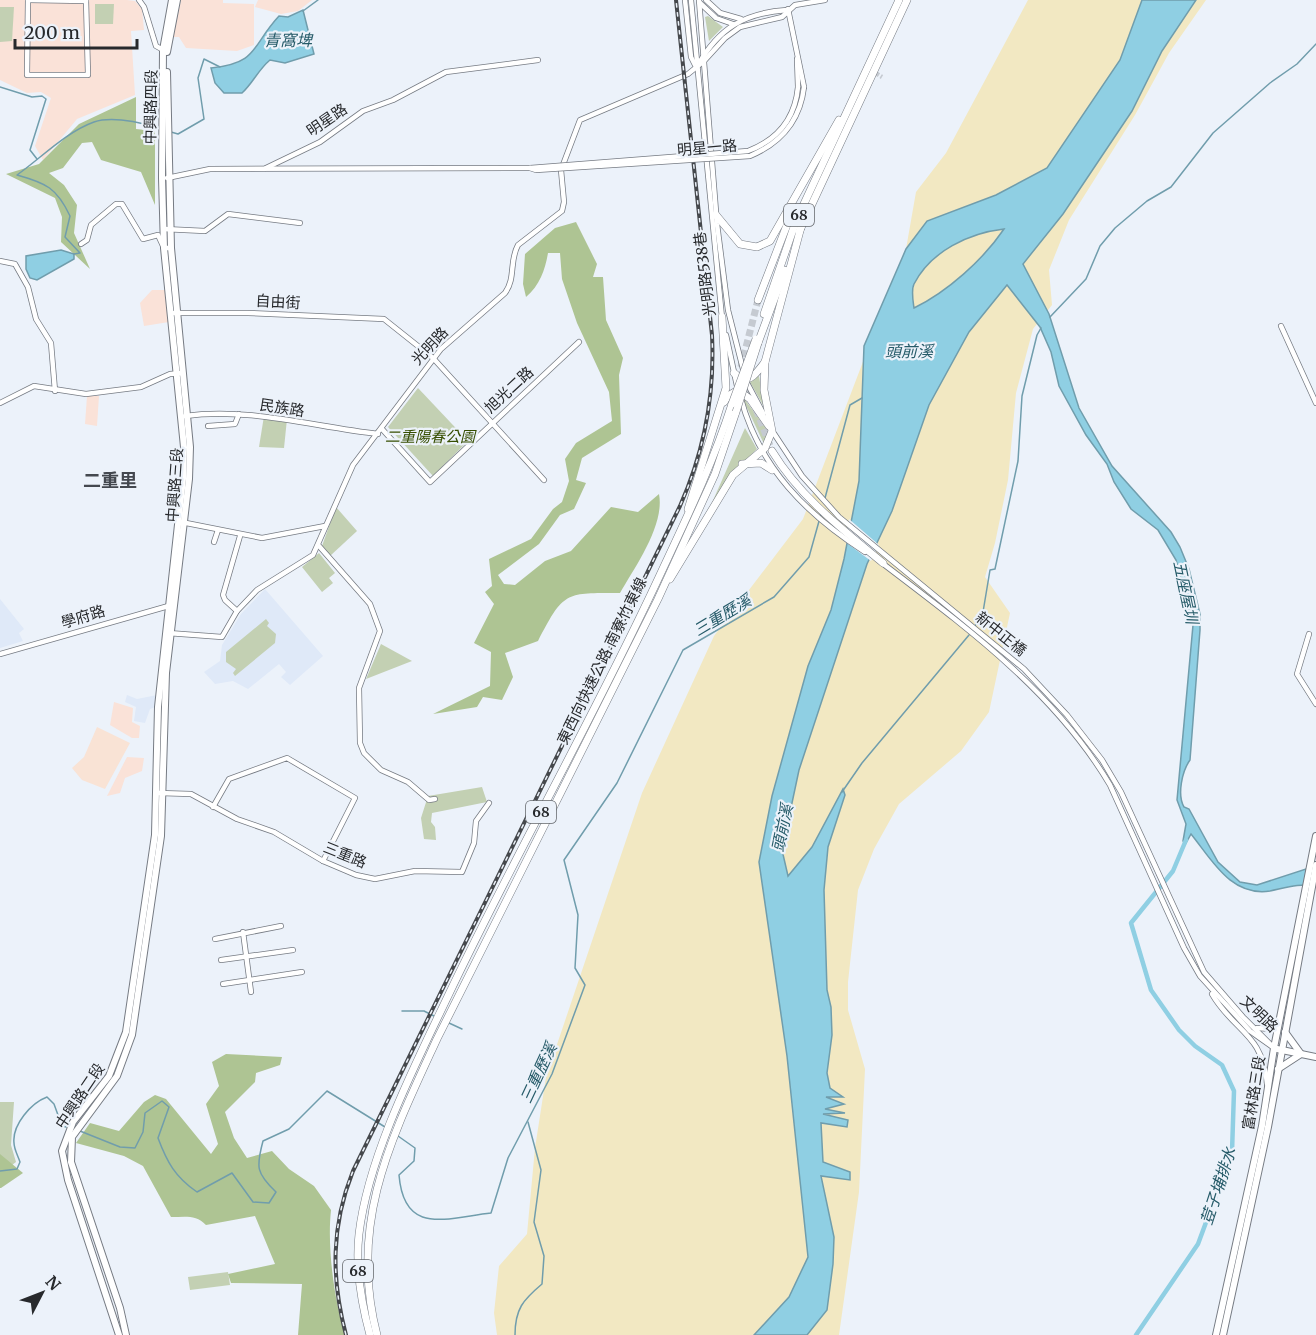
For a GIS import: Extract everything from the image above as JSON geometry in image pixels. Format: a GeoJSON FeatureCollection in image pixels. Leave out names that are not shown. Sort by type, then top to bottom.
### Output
{"type":"FeatureCollection","features":[{"type":"Feature","properties":{"kind":"highway","name":"東西向快速公路 南寮竹東線"},"geometry":{"type":"LineString","coordinates":[[410,1088],[658,599],[715,474],[796,221],[899,0]]}},
{"type":"Feature","properties":{"kind":"highway","name":"東西向快速公路 南寮竹東線"},"geometry":{"type":"LineString","coordinates":[[370,1335],[361,1300],[358,1268],[359,1235],[410,1088],[467,956],[600,699],[701,492],[732,404],[801,228],[907,0]]}},
{"type":"Feature","properties":{"kind":"highway"},"geometry":{"type":"LineString","coordinates":[[717,216],[740,244],[751,247],[762,246],[776,234],[855,94]]}},
{"type":"Feature","properties":{"kind":"highway"},"geometry":{"type":"LineString","coordinates":[[758,300],[802,187]]}},
{"type":"Feature","properties":{"kind":"highway"},"geometry":{"type":"LineString","coordinates":[[658,599],[733,475],[742,464],[763,450],[772,431],[765,390],[765,362],[801,228]]}},
{"type":"Feature","properties":{"kind":"highway"},"geometry":{"type":"LineString","coordinates":[[677,538],[705,464],[721,406],[726,380],[722,317]]}},
{"type":"Feature","properties":{"kind":"highway"},"geometry":{"type":"LineString","coordinates":[[734,373],[746,380],[754,376],[765,362]]}},
{"type":"Feature","properties":{"kind":"highway"},"geometry":{"type":"LineString","coordinates":[[721,406],[728,396],[738,390],[750,399],[772,431]]}},
{"type":"Feature","properties":{"kind":"highway"},"geometry":{"type":"LineString","coordinates":[[772,451],[793,482],[814,505],[883,563]]}},
{"type":"Feature","properties":{"kind":"highway"},"geometry":{"type":"LineString","coordinates":[[742,464],[761,463],[772,470]]}},
{"type":"Feature","properties":{"kind":"highway","name":"東西向快速公路 南寮竹東線"},"geometry":{"type":"LineString","coordinates":[[368,1207],[366,1240],[368,1301],[377,1335]]}},
{"type":"Feature","properties":{"kind":"main road","name":"中興路四段"},"geometry":{"type":"LineString","coordinates":[[162,178],[165,51],[172,0]]}},
{"type":"Feature","properties":{"kind":"main road","name":"中興路四段"},"geometry":{"type":"LineString","coordinates":[[170,178],[165,51],[177,0]]}},
{"type":"Feature","properties":{"kind":"main road","name":"中興路三段"},"geometry":{"type":"LineString","coordinates":[[160,793],[168,633],[181,522],[189,479],[162,178]]}},
{"type":"Feature","properties":{"kind":"main road","name":"中興路三段"},"geometry":{"type":"LineString","coordinates":[[167,229],[170,178]]}},
{"type":"Feature","properties":{"kind":"main road","name":"中興路二段"},"geometry":{"type":"LineString","coordinates":[[126,1335],[120,1308],[71,1162],[72,1137],[117,1076],[128,1049],[145,960],[161,836],[160,793]]}},
{"type":"Feature","properties":{"kind":"main road","name":"中興路二段"},"geometry":{"type":"LineString","coordinates":[[119,1335],[64,1165],[63,1144],[73,1122],[109,1076],[126,1032],[160,793]]}},
{"type":"Feature","properties":{"kind":"main road"},"geometry":{"type":"LineString","coordinates":[[1309,890],[1316,838]]}},
{"type":"Feature","properties":{"kind":"main road"},"geometry":{"type":"LineString","coordinates":[[1309,890],[1316,865]]}},
{"type":"Feature","properties":{"kind":"main road","name":"富林路三段"},"geometry":{"type":"LineString","coordinates":[[1223,1335],[1258,1178],[1309,890]]}},
{"type":"Feature","properties":{"kind":"main road","name":"富林路三段"},"geometry":{"type":"LineString","coordinates":[[1216,1335],[1262,1126],[1274,1048],[1291,983]]}},
{"type":"Feature","properties":{"kind":"main road"},"geometry":{"type":"LineString","coordinates":[[1285,1031],[1290,1042],[1301,1054]]}},
{"type":"Feature","properties":{"kind":"main road"},"geometry":{"type":"LineString","coordinates":[[1274,1048],[1316,1058]]}},
{"type":"Feature","properties":{"kind":"main road"},"geometry":{"type":"LineString","coordinates":[[1278,1069],[1301,1054]]}},
{"type":"Feature","properties":{"kind":"main road"},"geometry":{"type":"LineString","coordinates":[[76,1203],[84,1201]]}},
{"type":"Feature","properties":{"kind":"street"},"geometry":{"type":"LineString","coordinates":[[28,0],[86,1],[88,75],[27,75],[28,0]]}},
{"type":"Feature","properties":{"kind":"street"},"geometry":{"type":"LineString","coordinates":[[139,0],[144,8],[156,46],[165,51]]}},
{"type":"Feature","properties":{"kind":"street"},"geometry":{"type":"LineString","coordinates":[[685,0],[691,57],[696,68]]}},
{"type":"Feature","properties":{"kind":"street"},"geometry":{"type":"LineString","coordinates":[[691,0],[696,68]]}},
{"type":"Feature","properties":{"kind":"street"},"geometry":{"type":"LineString","coordinates":[[706,0],[728,17],[749,18]]}},
{"type":"Feature","properties":{"kind":"street","name":"光明路"},"geometry":{"type":"LineString","coordinates":[[168,633],[222,638],[237,611],[257,590],[303,563],[319,546],[353,465],[434,358],[505,293],[511,284],[513,253],[518,245],[562,211],[564,202],[561,170],[577,123],[588,114],[682,76],[696,68],[732,24],[788,9],[795,5],[825,0]]}},
{"type":"Feature","properties":{"kind":"street"},"geometry":{"type":"LineString","coordinates":[[699,1],[716,18],[732,24],[747,25]]}},
{"type":"Feature","properties":{"kind":"street","name":"光明路538巷"},"geometry":{"type":"LineString","coordinates":[[699,1],[717,216],[728,310],[746,380],[772,431]]}},
{"type":"Feature","properties":{"kind":"street","name":"光明路"},"geometry":{"type":"LineString","coordinates":[[704,58],[725,38],[747,25],[782,17],[788,9]]}},
{"type":"Feature","properties":{"kind":"street","name":"明星一路"},"geometry":{"type":"LineString","coordinates":[[266,168],[530,168],[536,170],[750,156],[771,146],[789,128],[799,109],[801,87],[788,9]]}},
{"type":"Feature","properties":{"kind":"street","name":"明星路"},"geometry":{"type":"LineString","coordinates":[[162,178],[210,169],[266,168],[320,142],[363,111],[393,100],[446,72],[538,60]]}},
{"type":"Feature","properties":{"kind":"street","name":"光明路538巷"},"geometry":{"type":"LineString","coordinates":[[696,68],[722,317],[744,409],[772,470]]}},
{"type":"Feature","properties":{"kind":"street"},"geometry":{"type":"LineString","coordinates":[[81,244],[87,240],[92,225],[116,204],[126,209],[142,239],[158,235],[168,248]]}},
{"type":"Feature","properties":{"kind":"street"},"geometry":{"type":"LineString","coordinates":[[167,229],[205,231],[228,214],[300,223]]}},
{"type":"Feature","properties":{"kind":"street"},"geometry":{"type":"LineString","coordinates":[[0,261],[15,264],[28,287],[36,319],[51,343],[55,391]]}},
{"type":"Feature","properties":{"kind":"street","name":"自由街"},"geometry":{"type":"LineString","coordinates":[[174,313],[248,313],[384,319],[434,358]]}},
{"type":"Feature","properties":{"kind":"street"},"geometry":{"type":"LineString","coordinates":[[1281,326],[1316,403]]}},
{"type":"Feature","properties":{"kind":"street","name":"旭光二路"},"geometry":{"type":"LineString","coordinates":[[382,429],[430,482],[579,342]]}},
{"type":"Feature","properties":{"kind":"street"},"geometry":{"type":"LineString","coordinates":[[434,358],[544,480]]}},
{"type":"Feature","properties":{"kind":"street"},"geometry":{"type":"LineString","coordinates":[[0,403],[34,386],[86,394],[141,387],[180,373]]}},
{"type":"Feature","properties":{"kind":"street","name":"民族路"},"geometry":{"type":"LineString","coordinates":[[185,416],[209,412],[239,414],[378,434]]}},
{"type":"Feature","properties":{"kind":"street"},"geometry":{"type":"LineString","coordinates":[[208,426],[235,424],[239,414]]}},
{"type":"Feature","properties":{"kind":"street","name":"新中正橋"},"geometry":{"type":"LineString","coordinates":[[772,431],[802,476],[839,517],[1024,669],[1054,700],[1091,746],[1112,777],[1167,894]]}},
{"type":"Feature","properties":{"kind":"street","name":"新中正橋"},"geometry":{"type":"LineString","coordinates":[[772,470],[791,492],[830,528],[883,563],[1012,667],[1060,716],[1110,785],[1162,898]]}},
{"type":"Feature","properties":{"kind":"street"},"geometry":{"type":"LineString","coordinates":[[181,522],[240,536],[277,538],[326,526]]}},
{"type":"Feature","properties":{"kind":"street"},"geometry":{"type":"LineString","coordinates":[[214,542],[218,530]]}},
{"type":"Feature","properties":{"kind":"street"},"geometry":{"type":"LineString","coordinates":[[237,611],[223,595],[240,536]]}},
{"type":"Feature","properties":{"kind":"street"},"geometry":{"type":"LineString","coordinates":[[319,546],[370,604],[378,621],[380,637],[362,674],[359,688],[358,733],[364,753],[381,770],[408,782],[429,800],[435,799]]}},
{"type":"Feature","properties":{"kind":"street","name":"學府路"},"geometry":{"type":"LineString","coordinates":[[0,654],[172,605]]}},
{"type":"Feature","properties":{"kind":"street"},"geometry":{"type":"LineString","coordinates":[[1309,634],[1297,674],[1316,704]]}},
{"type":"Feature","properties":{"kind":"street"},"geometry":{"type":"LineString","coordinates":[[213,807],[229,779],[287,758],[355,798],[323,861]]}},
{"type":"Feature","properties":{"kind":"street","name":"三重路"},"geometry":{"type":"LineString","coordinates":[[160,793],[191,794],[237,819],[274,832],[323,861],[356,875],[375,879],[415,872],[462,872],[474,843],[476,821],[489,803]]}},
{"type":"Feature","properties":{"kind":"street","name":"文明路"},"geometry":{"type":"LineString","coordinates":[[1167,894],[1209,979],[1274,1048]]}},
{"type":"Feature","properties":{"kind":"street","name":"文明路"},"geometry":{"type":"LineString","coordinates":[[1162,898],[1184,948],[1211,991],[1250,1031],[1274,1048]]}},
{"type":"Feature","properties":{"kind":"street"},"geometry":{"type":"LineString","coordinates":[[215,939],[281,926]]}},
{"type":"Feature","properties":{"kind":"street"},"geometry":{"type":"LineString","coordinates":[[243,932],[251,992]]}},
{"type":"Feature","properties":{"kind":"street"},"geometry":{"type":"LineString","coordinates":[[221,960],[293,950]]}},
{"type":"Feature","properties":{"kind":"street"},"geometry":{"type":"LineString","coordinates":[[223,984],[302,972]]}},
{"type":"Feature","properties":{"kind":"street"},"geometry":{"type":"LineString","coordinates":[[1211,991],[1260,1052],[1265,1064],[1267,1085]]}},
{"type":"Feature","properties":{"kind":"street"},"geometry":{"type":"LineString","coordinates":[[1254,1027],[1271,1029],[1280,1023]]}},
{"type":"Feature","properties":{"kind":"shaded area"},"geometry":{"type":"Polygon","coordinates":[[[0,0],[127,0],[135,1],[142,9],[144,30],[131,31],[135,95],[77,119],[43,160],[35,146],[51,98],[41,92],[27,93],[0,80],[0,0]]]}},
{"type":"Feature","properties":{"kind":"shaded area"},"geometry":{"type":"Polygon","coordinates":[[[181,0],[223,0],[223,3],[254,4],[254,45],[237,51],[186,48],[179,37],[173,37],[181,0]]]}},
{"type":"Feature","properties":{"kind":"shaded area"},"geometry":{"type":"Polygon","coordinates":[[[258,0],[312,0],[298,11],[281,14],[255,7],[258,0]]]}},
{"type":"Feature","properties":{"kind":"shaded area"},"geometry":{"type":"Polygon","coordinates":[[[152,290],[166,290],[169,322],[144,326],[140,303],[152,290]]]}},
{"type":"Feature","properties":{"kind":"shaded area"},"geometry":{"type":"Polygon","coordinates":[[[87,396],[99,396],[97,426],[85,424],[87,396]]]}},
{"type":"Feature","properties":{"kind":"shaded area"},"geometry":{"type":"Polygon","coordinates":[[[265,589],[323,656],[290,685],[281,677],[286,672],[279,664],[248,689],[233,681],[215,684],[204,672],[220,661],[222,645],[241,614],[265,589]]]}},
{"type":"Feature","properties":{"kind":"shaded area"},"geometry":{"type":"Polygon","coordinates":[[[0,599],[24,629],[19,633],[23,641],[0,648],[0,599]]]}},
{"type":"Feature","properties":{"kind":"shaded area"},"geometry":{"type":"Polygon","coordinates":[[[127,695],[137,699],[157,695],[156,707],[150,709],[145,723],[134,721],[136,707],[125,702],[127,695]]]}},
{"type":"Feature","properties":{"kind":"shaded area"},"geometry":{"type":"Polygon","coordinates":[[[114,702],[133,708],[132,722],[140,726],[139,738],[132,738],[110,725],[114,702]]]}},
{"type":"Feature","properties":{"kind":"shaded area"},"geometry":{"type":"Polygon","coordinates":[[[97,727],[130,743],[105,789],[82,780],[72,768],[84,757],[97,727]]]}},
{"type":"Feature","properties":{"kind":"shaded area"},"geometry":{"type":"Polygon","coordinates":[[[127,757],[144,758],[142,771],[125,778],[120,793],[107,796],[127,757]]]}},
{"type":"Feature","properties":{"kind":"green space"},"geometry":{"type":"Polygon","coordinates":[[[95,4],[114,4],[113,24],[95,24],[95,4]]]}},
{"type":"Feature","properties":{"kind":"green space"},"geometry":{"type":"Polygon","coordinates":[[[0,7],[14,7],[12,41],[0,42],[0,7]]]}},
{"type":"Feature","properties":{"kind":"green space"},"geometry":{"type":"Polygon","coordinates":[[[708,16],[723,27],[709,41],[705,17],[708,16]]]}},
{"type":"Feature","properties":{"kind":"green space"},"geometry":{"type":"Polygon","coordinates":[[[136,97],[136,129],[155,131],[155,205],[141,172],[101,160],[92,142],[82,143],[63,168],[49,173],[64,185],[77,205],[74,233],[90,269],[61,242],[62,217],[55,198],[6,174],[39,164],[79,124],[136,97]]]}},
{"type":"Feature","properties":{"kind":"green space"},"geometry":{"type":"Polygon","coordinates":[[[576,222],[597,264],[593,277],[603,277],[606,320],[623,358],[619,375],[621,434],[582,458],[576,480],[586,483],[574,509],[560,515],[539,544],[498,575],[504,584],[515,585],[545,561],[571,551],[611,507],[638,512],[659,494],[658,519],[641,558],[620,593],[588,593],[568,598],[554,612],[538,641],[505,653],[513,677],[502,700],[483,697],[477,707],[433,714],[490,686],[491,652],[474,643],[494,604],[485,592],[492,586],[489,559],[531,539],[553,509],[562,502],[569,481],[565,459],[576,443],[612,421],[609,392],[577,323],[562,279],[560,253],[548,253],[541,277],[526,297],[523,284],[525,254],[555,228],[576,222]]]}},
{"type":"Feature","properties":{"kind":"green space"},"geometry":{"type":"Polygon","coordinates":[[[759,376],[764,407],[750,382],[759,376]]]}},
{"type":"Feature","properties":{"kind":"green space","name":"二重陽春公園"},"geometry":{"type":"Polygon","coordinates":[[[418,388],[468,441],[433,476],[388,427],[418,388]]]}},
{"type":"Feature","properties":{"kind":"green space"},"geometry":{"type":"Polygon","coordinates":[[[740,393],[768,431],[764,444],[740,393]]]}},
{"type":"Feature","properties":{"kind":"green space"},"geometry":{"type":"Polygon","coordinates":[[[264,416],[287,419],[284,448],[259,447],[264,416]]]}},
{"type":"Feature","properties":{"kind":"green space"},"geometry":{"type":"Polygon","coordinates":[[[745,428],[757,449],[732,474],[711,505],[745,428]]]}},
{"type":"Feature","properties":{"kind":"green space"},"geometry":{"type":"Polygon","coordinates":[[[336,507],[357,531],[330,556],[322,546],[336,507]]]}},
{"type":"Feature","properties":{"kind":"green space"},"geometry":{"type":"Polygon","coordinates":[[[319,553],[335,573],[329,578],[333,583],[322,592],[302,567],[319,553]]]}},
{"type":"Feature","properties":{"kind":"green space"},"geometry":{"type":"Polygon","coordinates":[[[266,619],[269,623],[267,626],[276,634],[275,643],[235,676],[233,673],[236,669],[226,662],[226,652],[266,619]]]}},
{"type":"Feature","properties":{"kind":"green space"},"geometry":{"type":"Polygon","coordinates":[[[381,644],[412,661],[366,679],[381,644]]]}},
{"type":"Feature","properties":{"kind":"green space"},"geometry":{"type":"Polygon","coordinates":[[[482,787],[487,802],[432,813],[431,822],[435,827],[436,840],[424,839],[421,818],[428,796],[482,787]]]}},
{"type":"Feature","properties":{"kind":"green space"},"geometry":{"type":"Polygon","coordinates":[[[226,1054],[282,1057],[280,1065],[256,1073],[255,1082],[225,1112],[234,1138],[247,1158],[272,1151],[289,1169],[314,1186],[331,1210],[332,1273],[345,1335],[298,1335],[302,1284],[231,1283],[228,1274],[275,1264],[255,1216],[206,1225],[194,1218],[171,1217],[143,1166],[124,1156],[76,1143],[90,1123],[119,1131],[144,1102],[155,1095],[166,1099],[211,1154],[218,1144],[206,1104],[219,1086],[212,1062],[226,1054]]]}},
{"type":"Feature","properties":{"kind":"green space"},"geometry":{"type":"Polygon","coordinates":[[[0,1102],[14,1102],[11,1145],[16,1162],[8,1168],[0,1167],[0,1102]]]}},
{"type":"Feature","properties":{"kind":"green space"},"geometry":{"type":"Polygon","coordinates":[[[0,1154],[23,1173],[1,1188],[0,1188],[0,1154]]]}},
{"type":"Feature","properties":{"kind":"green space"},"geometry":{"type":"Polygon","coordinates":[[[228,1272],[230,1285],[190,1290],[188,1277],[228,1272]]]}},
{"type":"Feature","properties":{"kind":"sand"},"geometry":{"type":"Polygon","coordinates":[[[1028,0],[1206,0],[1169,53],[1135,115],[1069,220],[1049,270],[1052,305],[1033,329],[1016,393],[1008,480],[995,543],[985,577],[1010,613],[989,712],[961,751],[899,804],[874,849],[858,890],[848,982],[848,1010],[865,1069],[859,1192],[839,1335],[497,1335],[494,1313],[499,1266],[527,1234],[535,1148],[546,1077],[642,793],[714,636],[803,519],[906,249],[916,192],[946,153],[1028,0]]]}},
{"type":"Feature","properties":{"kind":"water","name":"頭前溪"},"geometry":{"type":"Polygon","coordinates":[[[1142,0],[1196,0],[1162,51],[1132,111],[1063,214],[1023,264],[1049,314],[1079,408],[1112,466],[1171,532],[1189,569],[1200,614],[1200,630],[1190,760],[1183,777],[1181,790],[1184,807],[1189,809],[1218,862],[1240,882],[1257,885],[1309,868],[1316,872],[1316,886],[1298,885],[1270,891],[1244,888],[1233,882],[1215,865],[1191,834],[1185,845],[1183,841],[1186,824],[1177,800],[1193,625],[1176,560],[1158,530],[1131,509],[1114,482],[1107,464],[1086,435],[1059,386],[1051,352],[1040,327],[1007,285],[969,332],[929,405],[892,511],[867,564],[799,770],[782,850],[788,876],[812,847],[843,789],[845,795],[828,847],[824,890],[827,990],[831,1007],[832,1035],[827,1073],[830,1088],[843,1097],[826,1097],[844,1104],[825,1109],[845,1113],[823,1114],[848,1120],[847,1127],[821,1123],[823,1162],[850,1172],[850,1180],[821,1176],[834,1237],[827,1310],[807,1335],[754,1335],[789,1297],[808,1257],[787,1056],[759,862],[772,796],[808,666],[831,610],[844,559],[859,481],[864,346],[906,249],[927,221],[996,195],[1047,168],[1120,60],[1142,0]],[[1004,229],[965,239],[930,262],[914,284],[912,292],[914,308],[951,284],[995,241],[1004,229]]]}},
{"type":"Feature","properties":{"kind":"water","name":"青窩埤"},"geometry":{"type":"Polygon","coordinates":[[[303,10],[314,54],[285,63],[270,60],[242,93],[224,93],[215,83],[211,68],[227,66],[246,57],[279,16],[288,17],[303,10]]]}},
{"type":"Feature","properties":{"kind":"water"},"geometry":{"type":"Polygon","coordinates":[[[61,250],[74,254],[74,259],[37,280],[30,278],[26,269],[26,256],[61,250]]]}},
{"type":"Feature","properties":{"kind":"pier"},"geometry":{"type":"Polygon","coordinates":[[[849,519],[879,545],[871,561],[844,541],[849,519]]]}},
{"type":"Feature","properties":{"kind":"waterway"},"geometry":{"type":"LineString","coordinates":[[303,11],[318,0]]}},
{"type":"Feature","properties":{"kind":"waterway"},"geometry":{"type":"LineString","coordinates":[[1050,317],[1086,279],[1100,246],[1115,228],[1147,201],[1171,187],[1213,133],[1270,83],[1297,64],[1316,44]]}},
{"type":"Feature","properties":{"kind":"waterway"},"geometry":{"type":"LineString","coordinates":[[171,132],[178,134],[204,119],[198,78],[204,59],[220,67]]}},
{"type":"Feature","properties":{"kind":"waterway"},"geometry":{"type":"LineString","coordinates":[[0,87],[32,97],[42,96],[46,99],[30,150],[37,159]]}},
{"type":"Feature","properties":{"kind":"waterway"},"geometry":{"type":"LineString","coordinates":[[74,254],[80,253],[65,237],[70,216],[60,199],[43,184],[17,175],[74,132],[94,122],[118,120],[159,128]]}},
{"type":"Feature","properties":{"kind":"waterway"},"geometry":{"type":"LineString","coordinates":[[975,626],[983,612],[990,570],[995,569],[1018,461],[1022,396],[1037,335],[1041,328]]}},
{"type":"Feature","properties":{"kind":"waterway","name":"三重歷溪"},"geometry":{"type":"LineString","coordinates":[[825,498],[850,405],[862,398]]}},
{"type":"Feature","properties":{"kind":"waterway","name":"三重歷溪"},"geometry":{"type":"LineString","coordinates":[[398,1136],[415,1148],[414,1161],[399,1175],[403,1194],[409,1207],[418,1215],[430,1219],[443,1219],[491,1213],[508,1158],[552,1074],[585,985],[575,968],[578,915],[564,860],[617,783],[683,650],[774,597],[809,557],[821,514]]}},
{"type":"Feature","properties":{"kind":"waterway"},"geometry":{"type":"LineString","coordinates":[[842,792],[862,763],[969,635]]}},
{"type":"Feature","properties":{"kind":"waterway","name":"荳子埔排水"},"geometry":{"type":"LineString","coordinates":[[1136,1335],[1198,1244],[1232,1152],[1234,1091],[1222,1065],[1195,1046],[1179,1030],[1151,990],[1131,923],[1173,871],[1186,840]]}},
{"type":"Feature","properties":{"kind":"waterway"},"geometry":{"type":"LineString","coordinates":[[402,1011],[424,1011],[434,1016]]}},
{"type":"Feature","properties":{"kind":"waterway"},"geometry":{"type":"LineString","coordinates":[[449,1023],[462,1029]]}},
{"type":"Feature","properties":{"kind":"waterway","name":"三重歷溪"},"geometry":{"type":"LineString","coordinates":[[80,1131],[120,1147],[135,1148],[143,1132],[145,1113],[162,1101],[169,1107],[158,1138],[168,1162],[183,1181],[197,1192],[232,1173],[253,1202],[269,1203],[276,1192],[259,1169],[263,1141],[289,1129],[327,1091],[385,1127]]}},
{"type":"Feature","properties":{"kind":"waterway","name":"三重歷溪"},"geometry":{"type":"LineString","coordinates":[[0,1171],[17,1169],[20,1162],[14,1145],[14,1136],[19,1122],[35,1104],[47,1097],[54,1104],[62,1126],[66,1127]]}},
{"type":"Feature","properties":{"kind":"waterway"},"geometry":{"type":"LineString","coordinates":[[515,1335],[515,1326],[521,1306],[542,1284],[544,1256],[534,1222],[541,1170],[528,1122]]}},
{"type":"Feature","properties":{"kind":"tunnel"},"geometry":{"type":"LineString","coordinates":[[864,66],[882,77]]}},
{"type":"Feature","properties":{"kind":"tunnel"},"geometry":{"type":"LineString","coordinates":[[741,367],[758,300]]}},
{"type":"Feature","properties":{"kind":"tunnel"},"geometry":{"type":"LineString","coordinates":[[745,380],[772,451]]}},
{"type":"Feature","properties":{"kind":"railway"},"geometry":{"type":"LineString","coordinates":[[346,1335],[338,1293],[336,1252],[341,1212],[353,1171],[680,506],[696,465],[710,401],[712,335],[676,0]]}},
{"type":"Feature","properties":{"kind":"district","name":"二重里"},"geometry":{"type":"Point","coordinates":[110,481]}},
{"type":"Feature","properties":{"kind":"water label","name":"五座屋圳"},"geometry":{"type":"Point","coordinates":[1186,592]}}]}
